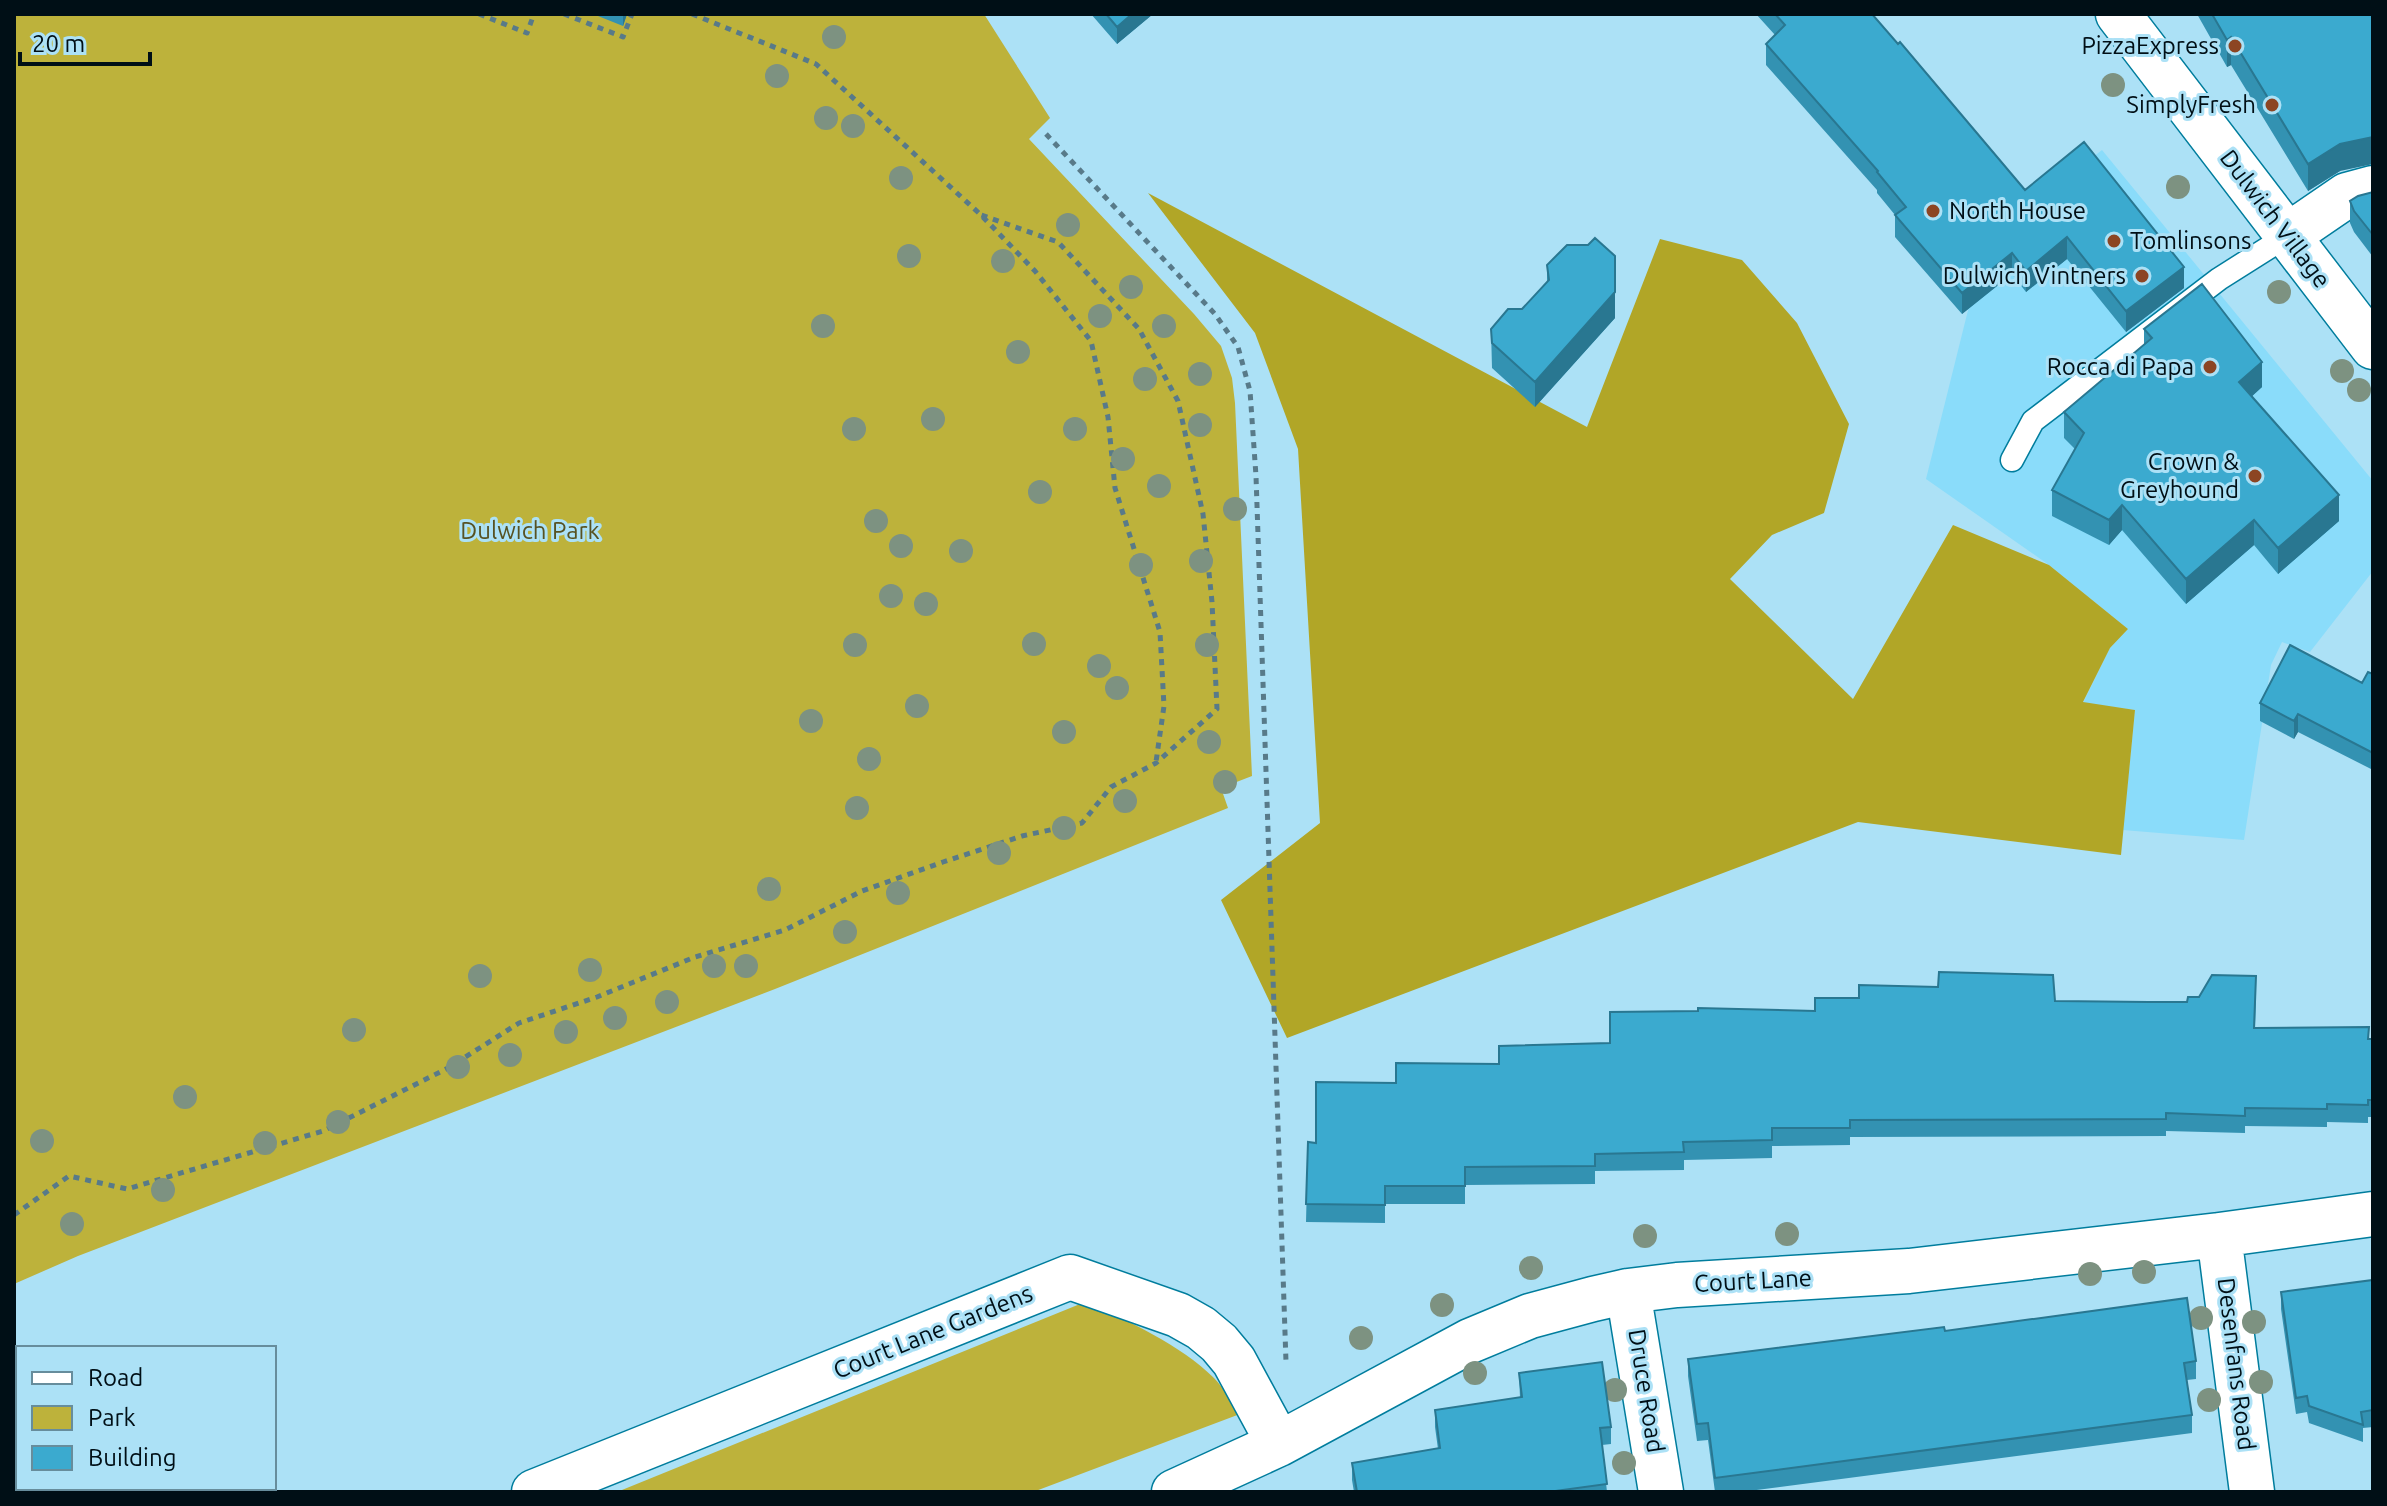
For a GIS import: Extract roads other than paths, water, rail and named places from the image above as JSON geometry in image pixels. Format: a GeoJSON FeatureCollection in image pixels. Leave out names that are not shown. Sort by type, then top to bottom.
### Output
{"type":"FeatureCollection","features":[{"type":"Feature","properties":{"kind":"street","name":"Dulwich Village"},"geometry":{"type":"LineString","coordinates":[[2118,14],[2373,347]]}},
{"type":"Feature","properties":{"kind":"street"},"geometry":{"type":"LineString","coordinates":[[2287,236],[2347,195],[2373,188]]}},
{"type":"Feature","properties":{"kind":"street","name":"Court Lane"},"geometry":{"type":"LineString","coordinates":[[1174,1492],[1279,1444],[1470,1341],[1530,1316],[1628,1291],[1909,1271],[2373,1214]]}},
{"type":"Feature","properties":{"kind":"street","name":"Desenfans Road"},"geometry":{"type":"LineString","coordinates":[[2219,1235],[2252,1492]]}},
{"type":"Feature","properties":{"kind":"street","name":"Court Lane Gardens"},"geometry":{"type":"LineString","coordinates":[[534,1492],[1070,1277],[1178,1315],[1201,1328],[1234,1361],[1279,1444]]}},
{"type":"Feature","properties":{"kind":"street","name":"Druce Road"},"geometry":{"type":"LineString","coordinates":[[1628,1291],[1661,1492]]}},
{"type":"Feature","properties":{"kind":"lane"},"geometry":{"type":"LineString","coordinates":[[2012,460],[2033,421],[2219,279],[2287,236]]}},
{"type":"Feature","properties":{"kind":"place","name":"PizzaExpress"},"geometry":{"type":"Point","coordinates":[2235,46]}},
{"type":"Feature","properties":{"kind":"place","name":"SimplyFresh"},"geometry":{"type":"Point","coordinates":[2272,105]}},
{"type":"Feature","properties":{"kind":"place","name":"North House"},"geometry":{"type":"Point","coordinates":[1933,211]}},
{"type":"Feature","properties":{"kind":"place","name":"Tomlinsons"},"geometry":{"type":"Point","coordinates":[2114,241]}},
{"type":"Feature","properties":{"kind":"place","name":"Dulwich Vintners"},"geometry":{"type":"Point","coordinates":[2142,276]}},
{"type":"Feature","properties":{"kind":"place","name":"Rocca di Papa"},"geometry":{"type":"Point","coordinates":[2210,367]}},
{"type":"Feature","properties":{"kind":"place","name":"Crown & Greyhound"},"geometry":{"type":"Point","coordinates":[2255,476]}},
{"type":"Feature","properties":{"kind":"park label","name":"Dulwich Park"},"geometry":{"type":"Point","coordinates":[530,531]}}]}
